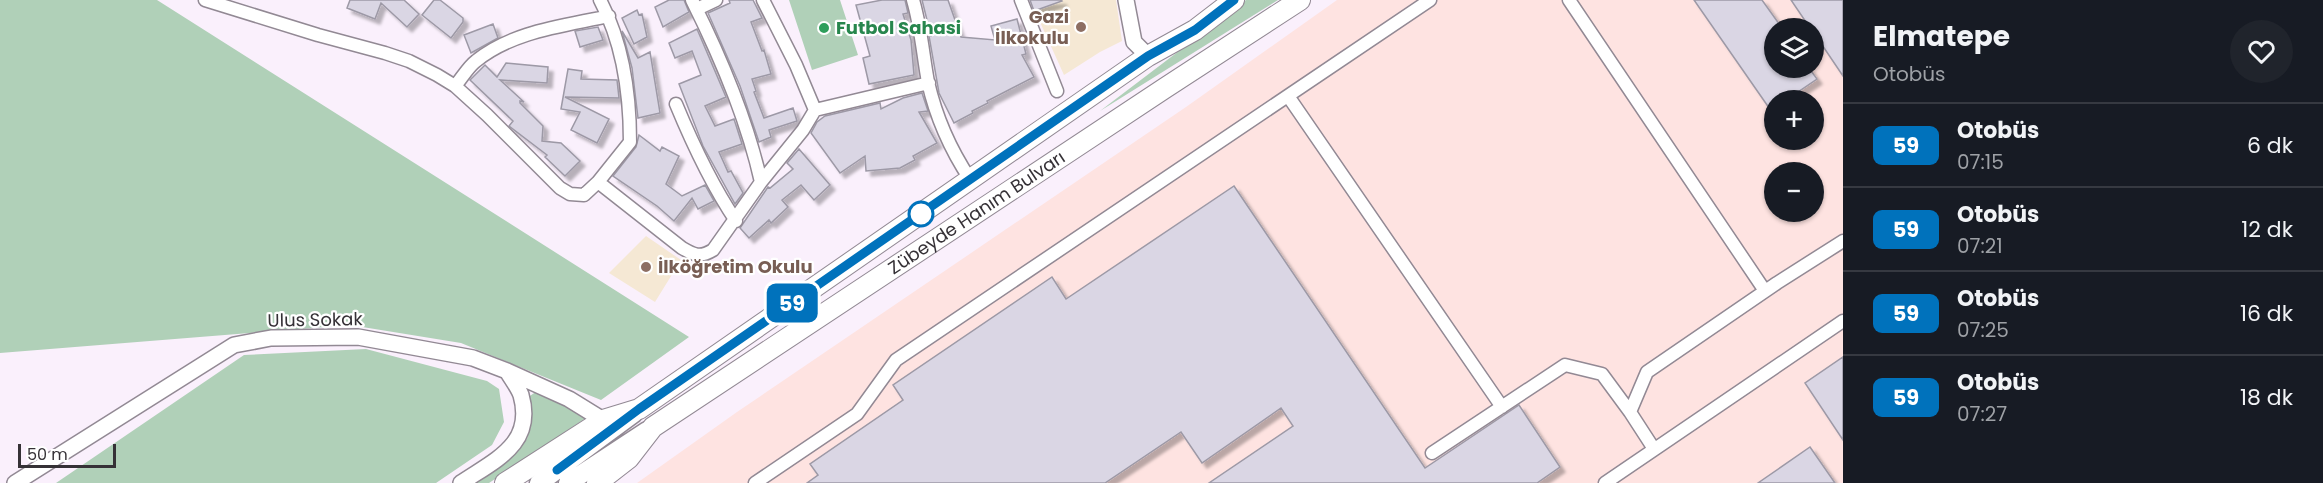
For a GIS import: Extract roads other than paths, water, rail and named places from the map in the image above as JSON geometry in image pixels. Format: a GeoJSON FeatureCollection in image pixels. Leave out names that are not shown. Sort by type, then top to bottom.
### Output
{"type":"FeatureCollection","features":[{"type":"Feature","properties":{"kind":"highway","name":"Zübeyde Hanım Bulvarı"},"geometry":{"type":"LineString","coordinates":[[639,409],[1148,56],[1195,30],[1234,0]]}},
{"type":"Feature","properties":{"kind":"highway","name":"Zübeyde Hanım Bulvarı"},"geometry":{"type":"LineString","coordinates":[[597,483],[629,458],[653,427],[1300,0]]}},
{"type":"Feature","properties":{"kind":"highway"},"geometry":{"type":"LineString","coordinates":[[505,483],[603,420],[639,409]]}},
{"type":"Feature","properties":{"kind":"main road","name":"Zübeyde Hanım Bulvarı"},"geometry":{"type":"LineString","coordinates":[[563,477],[639,409]]}},
{"type":"Feature","properties":{"kind":"main road"},"geometry":{"type":"LineString","coordinates":[[539,483],[563,477],[653,427]]}},
{"type":"Feature","properties":{"kind":"street"},"geometry":{"type":"LineString","coordinates":[[205,0],[410,61],[455,86],[560,188],[570,194],[584,195],[598,182],[630,142],[627,86],[609,16],[600,0]]}},
{"type":"Feature","properties":{"kind":"street"},"geometry":{"type":"LineString","coordinates":[[716,0],[694,5],[744,121],[762,182]]}},
{"type":"Feature","properties":{"kind":"street"},"geometry":{"type":"LineString","coordinates":[[763,0],[796,65],[815,110]]}},
{"type":"Feature","properties":{"kind":"street"},"geometry":{"type":"LineString","coordinates":[[913,0],[929,83],[945,134],[955,156],[970,179]]}},
{"type":"Feature","properties":{"kind":"street"},"geometry":{"type":"LineString","coordinates":[[1021,0],[1057,91]]}},
{"type":"Feature","properties":{"kind":"street"},"geometry":{"type":"LineString","coordinates":[[1126,0],[1134,42],[1148,56]]}},
{"type":"Feature","properties":{"kind":"street"},"geometry":{"type":"LineString","coordinates":[[755,483],[857,414],[896,360],[1430,0]]}},
{"type":"Feature","properties":{"kind":"street"},"geometry":{"type":"LineString","coordinates":[[1569,0],[1765,291]]}},
{"type":"Feature","properties":{"kind":"street"},"geometry":{"type":"LineString","coordinates":[[455,86],[475,62],[497,47],[521,36],[609,16]]}},
{"type":"Feature","properties":{"kind":"street"},"geometry":{"type":"LineString","coordinates":[[598,182],[682,248],[695,256],[705,255],[713,250],[736,221],[762,182],[803,130],[815,110],[929,83]]}},
{"type":"Feature","properties":{"kind":"street"},"geometry":{"type":"LineString","coordinates":[[1288,96],[1502,406]]}},
{"type":"Feature","properties":{"kind":"street"},"geometry":{"type":"LineString","coordinates":[[676,104],[697,154],[736,221]]}},
{"type":"Feature","properties":{"kind":"street"},"geometry":{"type":"LineString","coordinates":[[1630,412],[1647,372],[1843,241]]}},
{"type":"Feature","properties":{"kind":"street"},"geometry":{"type":"LineString","coordinates":[[1605,483],[1843,321]]}},
{"type":"Feature","properties":{"kind":"street","name":"Ulus Sokak"},"geometry":{"type":"LineString","coordinates":[[15,483],[234,345],[271,338],[358,337],[473,358],[507,370],[569,399],[603,420]]}},
{"type":"Feature","properties":{"kind":"street"},"geometry":{"type":"LineString","coordinates":[[1432,453],[1565,365],[1602,374],[1654,448]]}},
{"type":"Feature","properties":{"kind":"street"},"geometry":{"type":"LineString","coordinates":[[461,483],[501,456],[518,440],[524,421],[521,394],[507,370]]}},
{"type":"Feature","properties":{"kind":"place","name":"Gazi İlkokulu"},"geometry":{"type":"Point","coordinates":[1081,27]}},
{"type":"Feature","properties":{"kind":"place","name":"Futbol Sahasi"},"geometry":{"type":"Point","coordinates":[824,28]}},
{"type":"Feature","properties":{"kind":"place","name":"İlköğretim Okulu"},"geometry":{"type":"Point","coordinates":[646,267]}}]}
